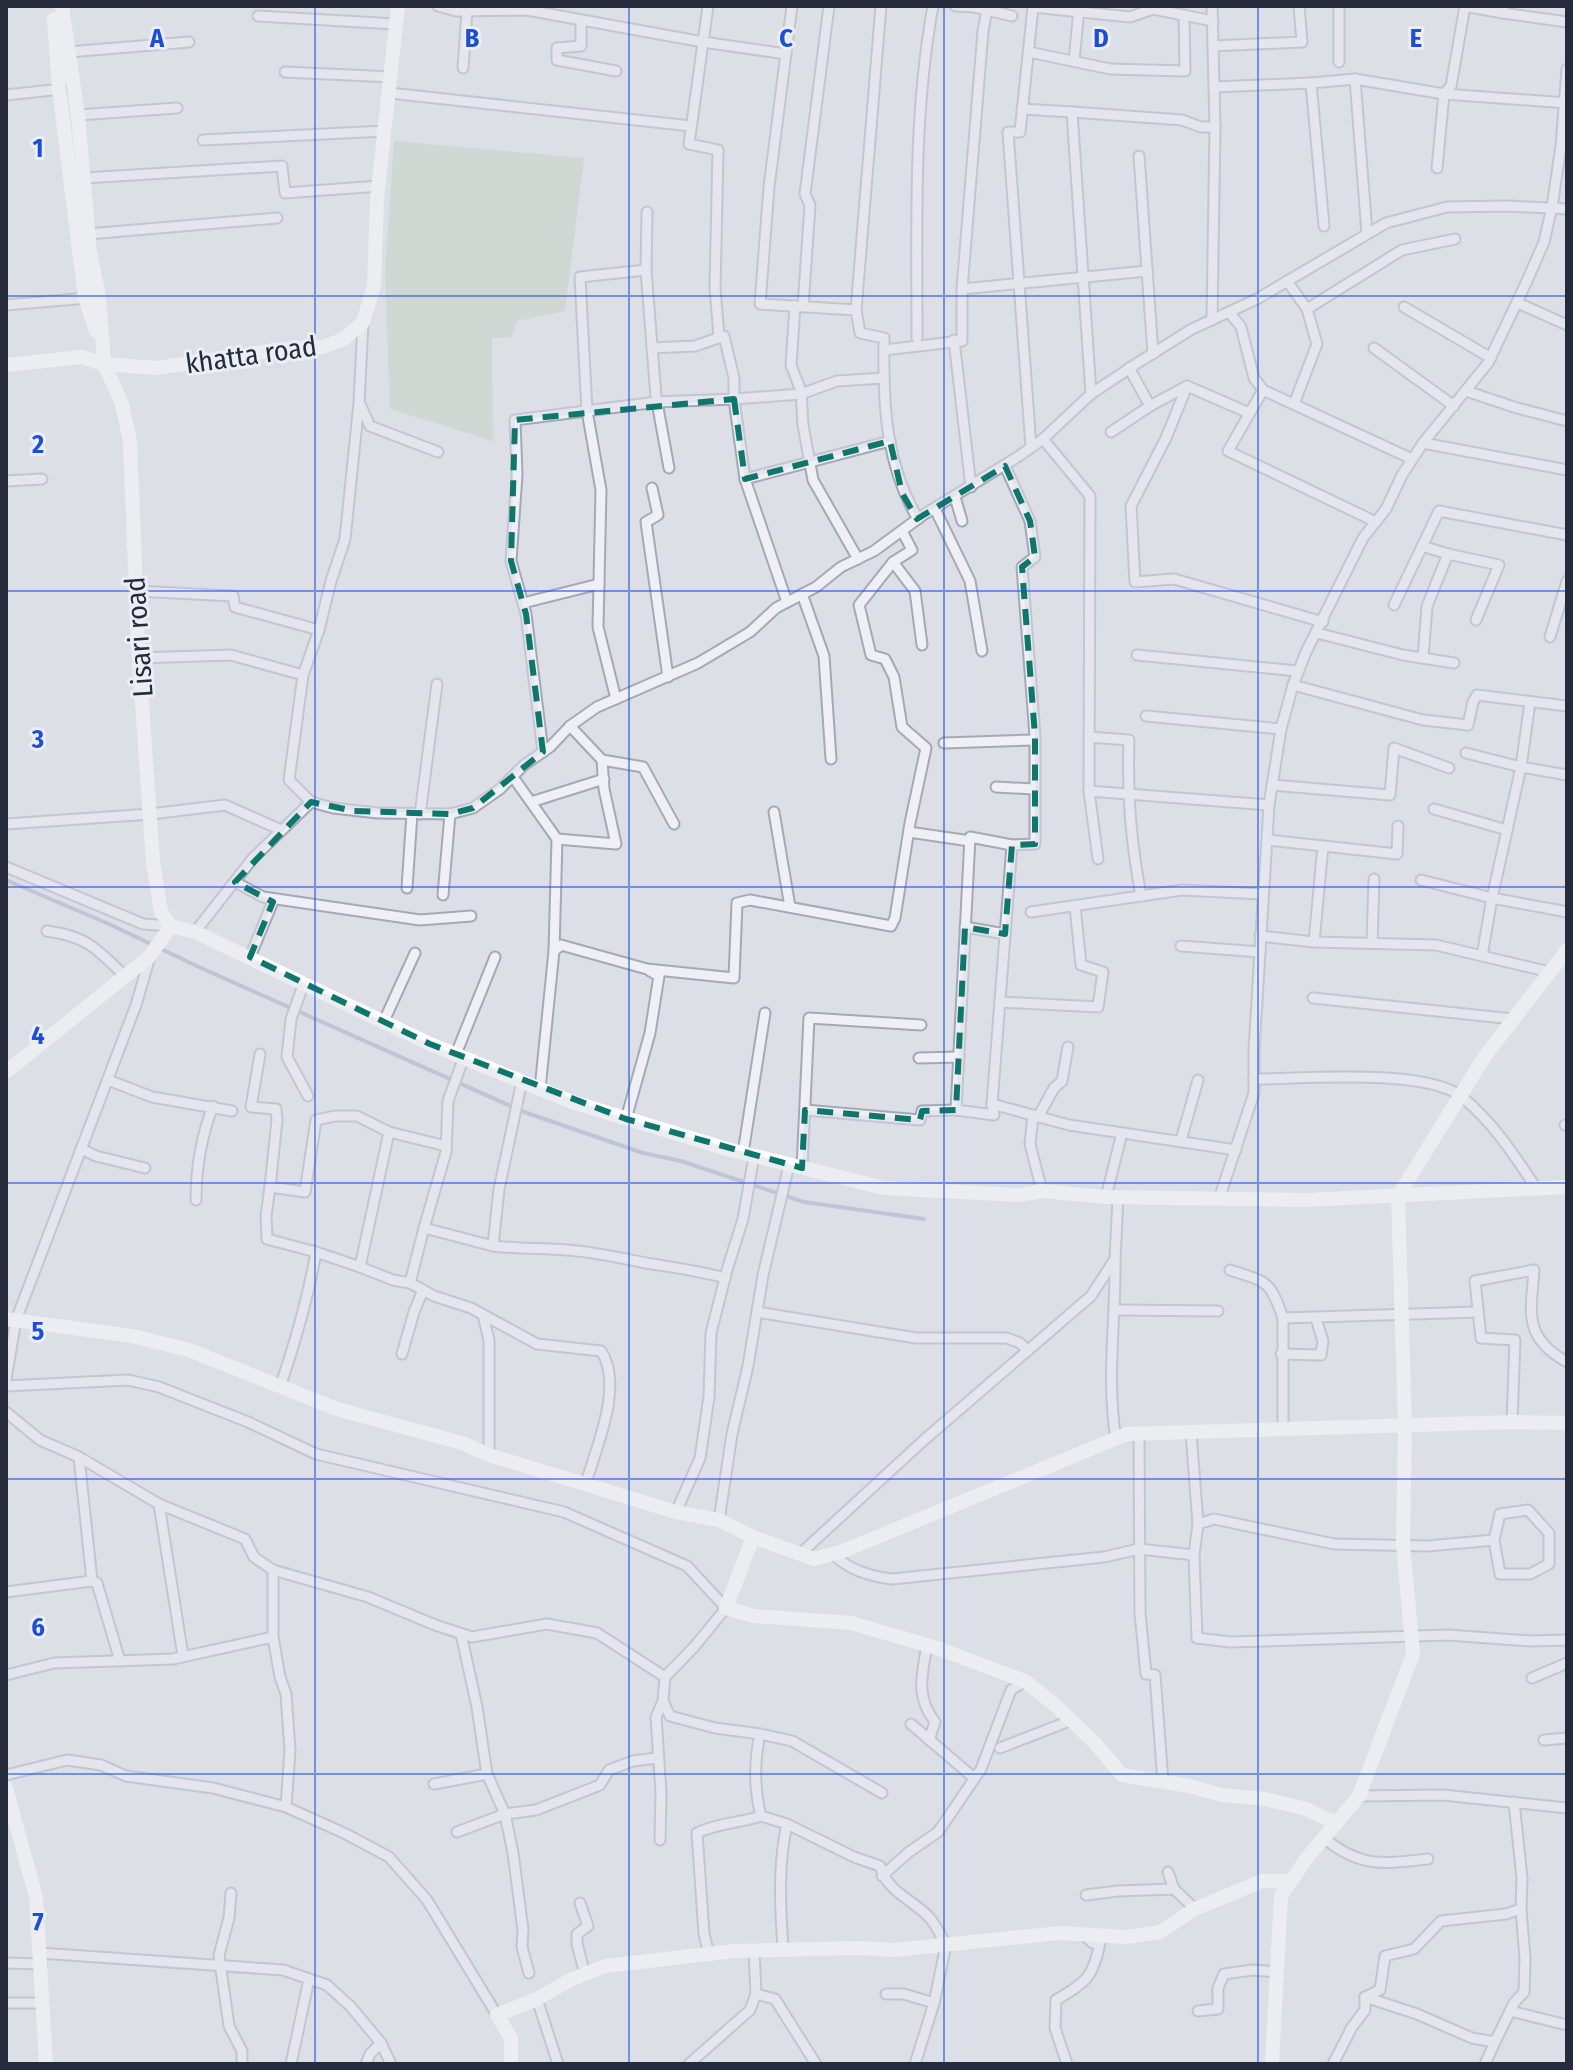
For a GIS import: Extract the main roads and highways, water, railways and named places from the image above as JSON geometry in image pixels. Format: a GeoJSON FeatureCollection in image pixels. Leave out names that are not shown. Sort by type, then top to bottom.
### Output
{"type":"FeatureCollection","features":[{"type":"Feature","properties":{"kind":"waterway"},"geometry":{"type":"LineString","coordinates":[[6,880],[524,1112],[643,1153],[681,1161],[804,1202],[924,1219]]}}]}
